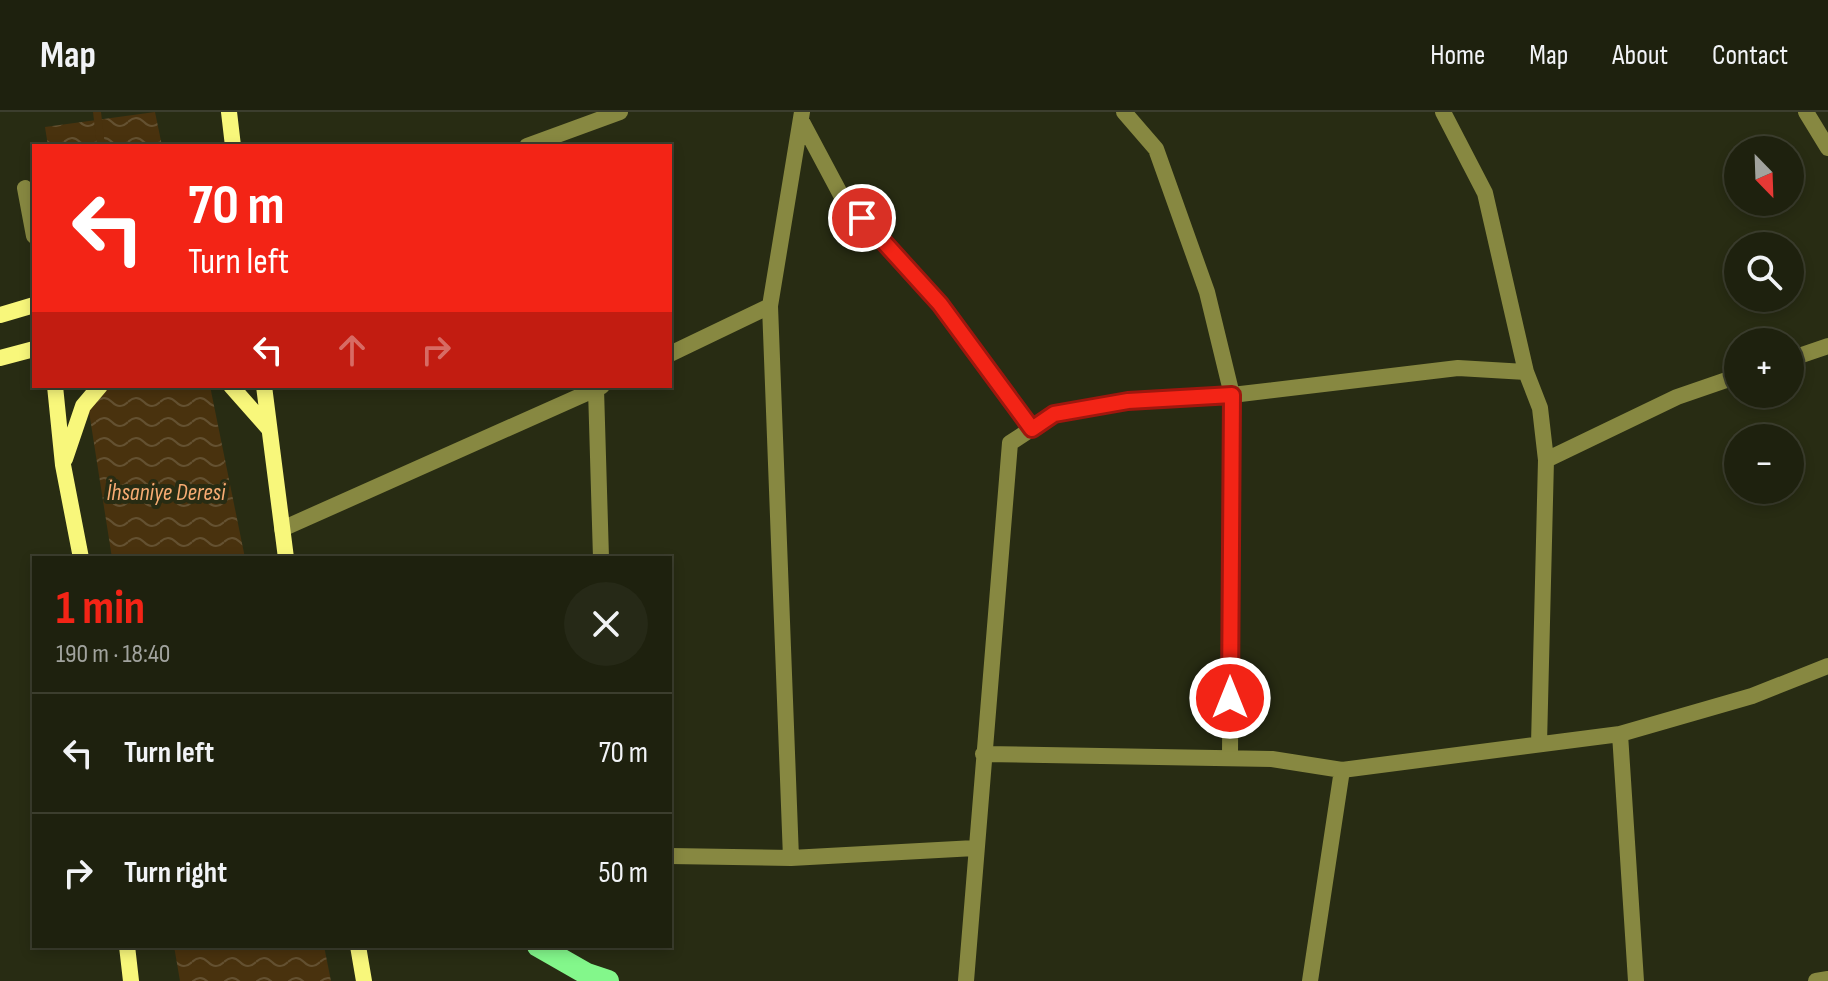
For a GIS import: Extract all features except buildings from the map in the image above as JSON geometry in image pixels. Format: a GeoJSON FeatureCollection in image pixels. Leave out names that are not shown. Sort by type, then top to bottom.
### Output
{"type":"FeatureCollection","features":[{"type":"Feature","properties":{"kind":"highway"},"geometry":{"type":"LineString","coordinates":[[542,948],[587,974],[608,981]]}},
{"type":"Feature","properties":{"kind":"main road"},"geometry":{"type":"LineString","coordinates":[[229,112],[233,144]]}},
{"type":"Feature","properties":{"kind":"main road"},"geometry":{"type":"LineString","coordinates":[[0,315],[32,306]]}},
{"type":"Feature","properties":{"kind":"main road"},"geometry":{"type":"LineString","coordinates":[[0,358],[32,350]]}},
{"type":"Feature","properties":{"kind":"main road"},"geometry":{"type":"LineString","coordinates":[[55,388],[63,465],[81,556]]}},
{"type":"Feature","properties":{"kind":"main road"},"geometry":{"type":"LineString","coordinates":[[63,465],[83,406],[98,388]]}},
{"type":"Feature","properties":{"kind":"main road"},"geometry":{"type":"LineString","coordinates":[[233,388],[270,430]]}},
{"type":"Feature","properties":{"kind":"main road"},"geometry":{"type":"LineString","coordinates":[[264,388],[286,556]]}},
{"type":"Feature","properties":{"kind":"main road"},"geometry":{"type":"LineString","coordinates":[[127,948],[131,981]]}},
{"type":"Feature","properties":{"kind":"main road"},"geometry":{"type":"LineString","coordinates":[[358,948],[364,981]]}},
{"type":"Feature","properties":{"kind":"street"},"geometry":{"type":"LineString","coordinates":[[532,144],[620,112]]}},
{"type":"Feature","properties":{"kind":"street"},"geometry":{"type":"LineString","coordinates":[[1124,112],[1156,149],[1207,292],[1232,395],[1230,758]]}},
{"type":"Feature","properties":{"kind":"street"},"geometry":{"type":"LineString","coordinates":[[1443,112],[1485,193],[1526,372],[1540,408],[1546,460],[1539,744]]}},
{"type":"Feature","properties":{"kind":"street"},"geometry":{"type":"LineString","coordinates":[[1806,112],[1828,148]]}},
{"type":"Feature","properties":{"kind":"street"},"geometry":{"type":"LineString","coordinates":[[801,116],[842,197],[940,304],[1032,429]]}},
{"type":"Feature","properties":{"kind":"street"},"geometry":{"type":"LineString","coordinates":[[791,858],[770,306],[801,116]]}},
{"type":"Feature","properties":{"kind":"street"},"geometry":{"type":"LineString","coordinates":[[25,188],[32,225]]}},
{"type":"Feature","properties":{"kind":"street"},"geometry":{"type":"LineString","coordinates":[[672,353],[770,306]]}},
{"type":"Feature","properties":{"kind":"street"},"geometry":{"type":"LineString","coordinates":[[1804,354],[1828,346]]}},
{"type":"Feature","properties":{"kind":"street"},"geometry":{"type":"LineString","coordinates":[[966,981],[1010,443],[1054,414],[1128,401],[1232,395],[1458,368],[1526,372]]}},
{"type":"Feature","properties":{"kind":"street"},"geometry":{"type":"LineString","coordinates":[[1546,460],[1677,397],[1724,381]]}},
{"type":"Feature","properties":{"kind":"street"},"geometry":{"type":"LineString","coordinates":[[282,529],[599,388],[601,556]]}},
{"type":"Feature","properties":{"kind":"street"},"geometry":{"type":"LineString","coordinates":[[983,754],[1272,759],[1342,770],[1620,734],[1752,696],[1828,666]]}},
{"type":"Feature","properties":{"kind":"street"},"geometry":{"type":"LineString","coordinates":[[1620,734],[1636,981]]}},
{"type":"Feature","properties":{"kind":"street"},"geometry":{"type":"LineString","coordinates":[[1310,981],[1342,770]]}},
{"type":"Feature","properties":{"kind":"street"},"geometry":{"type":"LineString","coordinates":[[672,856],[791,858],[975,848]]}},
{"type":"Feature","properties":{"kind":"street"},"geometry":{"type":"LineString","coordinates":[[1816,981],[1828,979]]}},
{"type":"Feature","properties":{"kind":"water"},"geometry":{"type":"Polygon","coordinates":[[[155,112],[162,144],[48,144],[45,127],[155,112]]]}},
{"type":"Feature","properties":{"kind":"water","name":"İhsaniye Deresi"},"geometry":{"type":"Polygon","coordinates":[[[85,388],[210,388],[245,556],[112,556],[85,388]]]}},
{"type":"Feature","properties":{"kind":"water"},"geometry":{"type":"Polygon","coordinates":[[[174,948],[324,948],[331,981],[180,981],[174,948]]]}},
{"type":"Feature","properties":{"kind":"waterway"},"geometry":{"type":"LineString","coordinates":[[97,112],[101,144]]}},
{"type":"Feature","properties":{"kind":"route"},"geometry":{"type":"LineString","coordinates":[[862,218],[940,304],[1032,429],[1054,414],[1128,401],[1232,395],[1230,698]]}}]}
